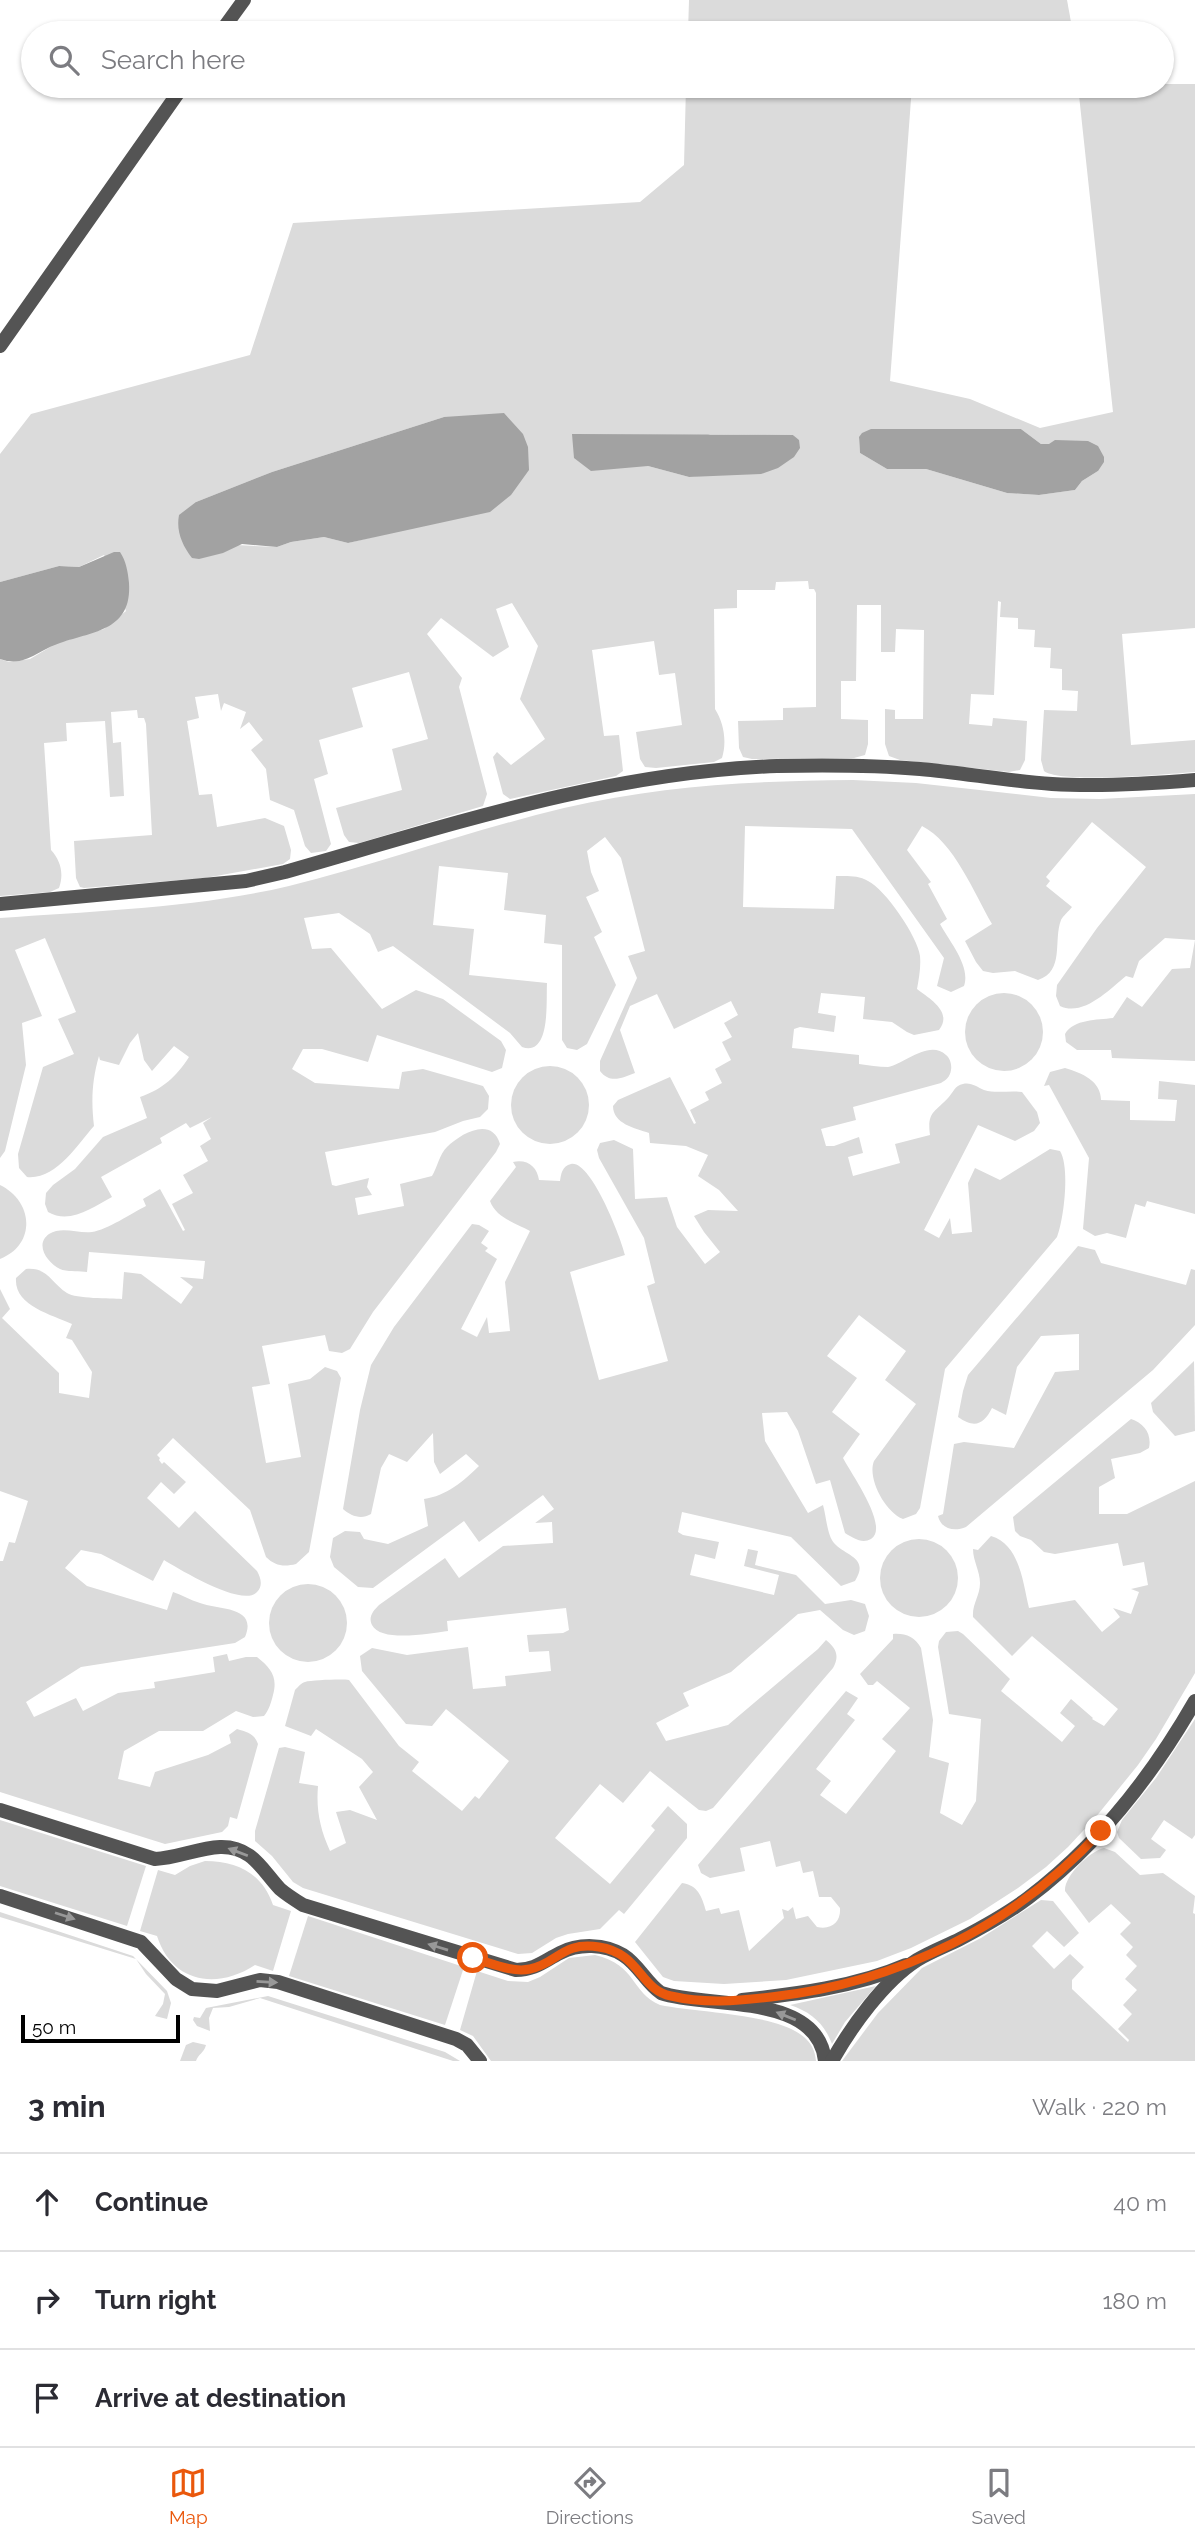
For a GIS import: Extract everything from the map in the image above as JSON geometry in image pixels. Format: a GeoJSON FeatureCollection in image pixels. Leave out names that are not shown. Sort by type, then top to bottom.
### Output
{"type":"FeatureCollection","features":[{"type":"Feature","properties":{"kind":"street"},"geometry":{"type":"LineString","coordinates":[[229,21],[244,0]]}},
{"type":"Feature","properties":{"kind":"street"},"geometry":{"type":"LineString","coordinates":[[0,346],[175,98]]}},
{"type":"Feature","properties":{"kind":"street"},"geometry":{"type":"LineString","coordinates":[[0,904],[246,881],[564,794],[673,774],[779,766],[917,769],[1064,784],[1112,785],[1195,780]]}},
{"type":"Feature","properties":{"kind":"street"},"geometry":{"type":"LineString","coordinates":[[723,2002],[789,1995],[878,1976],[977,1931],[1027,1899],[1078,1857],[1149,1773],[1195,1701]]}},
{"type":"Feature","properties":{"kind":"street"},"geometry":{"type":"LineString","coordinates":[[0,1810],[155,1859],[220,1847],[236,1849],[256,1860],[269,1872],[279,1888],[296,1901],[516,1970],[537,1967],[571,1948],[596,1946],[611,1949],[635,1965],[652,1987],[661,1993],[779,2012],[805,2024],[819,2039],[825,2061]]}},
{"type":"Feature","properties":{"kind":"street"},"geometry":{"type":"LineString","coordinates":[[0,1896],[131,1937],[151,1950],[176,1979],[192,1989],[217,1992],[260,1980],[278,1982],[456,2039],[467,2045],[480,2061]]}},
{"type":"Feature","properties":{"kind":"street"},"geometry":{"type":"LineString","coordinates":[[832,2061],[870,2006],[917,1960]]}},
{"type":"Feature","properties":{"kind":"shaded area"},"geometry":{"type":"Polygon","coordinates":[[[689,0],[1067,0],[1071,21],[688,21],[689,0]]]}},
{"type":"Feature","properties":{"kind":"shaded area"},"geometry":{"type":"Polygon","coordinates":[[[1174,84],[1195,84],[1195,628],[1122,634],[1131,745],[1195,740],[1195,772],[1092,778],[1054,775],[1044,771],[1041,760],[1044,710],[1077,711],[1078,691],[1062,690],[1062,669],[1050,668],[1051,648],[1034,647],[1035,630],[1018,629],[1018,618],[1000,617],[1001,602],[998,601],[994,695],[971,694],[969,724],[992,726],[993,718],[1027,721],[1025,760],[1020,770],[1009,772],[900,760],[889,756],[885,744],[885,709],[895,710],[895,719],[923,719],[924,630],[896,629],[895,652],[881,652],[881,605],[857,605],[856,681],[841,681],[841,719],[868,720],[865,755],[854,758],[743,757],[739,748],[738,721],[783,720],[783,708],[816,707],[816,593],[814,589],[809,589],[808,581],[776,582],[775,590],[737,590],[737,608],[714,609],[715,709],[724,733],[722,758],[714,762],[645,767],[640,759],[636,732],[682,725],[675,673],[659,675],[654,641],[592,650],[604,736],[619,735],[623,771],[616,776],[510,799],[503,794],[493,757],[497,752],[511,765],[545,739],[520,699],[538,646],[512,603],[496,609],[509,647],[493,657],[441,618],[427,634],[462,678],[459,687],[487,794],[483,806],[359,843],[349,842],[344,835],[336,808],[402,790],[392,749],[428,739],[409,672],[352,688],[363,727],[319,740],[328,774],[314,779],[331,844],[326,851],[311,853],[305,846],[294,810],[270,800],[266,769],[251,750],[263,740],[249,722],[240,729],[246,712],[224,703],[221,711],[218,694],[195,697],[199,718],[187,721],[199,795],[212,794],[217,827],[265,818],[284,826],[291,850],[290,859],[283,864],[205,878],[80,887],[76,878],[74,841],[152,835],[144,718],[138,718],[137,710],[111,712],[113,743],[121,742],[124,796],[110,797],[105,721],[66,723],[67,741],[44,743],[51,850],[61,868],[59,888],[50,892],[0,896],[0,659],[9,662],[30,659],[57,643],[104,629],[126,611],[104,555],[79,567],[59,566],[0,582],[0,454],[31,414],[250,355],[293,223],[640,202],[684,165],[686,98],[911,98],[890,381],[970,399],[1040,428],[1113,412],[1079,98],[1174,98],[1174,84]],[[444,417],[272,472],[196,502],[236,545],[277,547],[324,537],[348,543],[373,537],[444,417]],[[1021,429],[859,437],[860,453],[887,469],[926,469],[1007,493],[1039,495],[1075,490],[1082,481],[1098,471],[1049,444],[1041,444],[1021,429]],[[710,434],[648,466],[689,477],[713,474],[799,441],[793,435],[710,434]]]}},
{"type":"Feature","properties":{"kind":"shaded area"},"geometry":{"type":"Polygon","coordinates":[[[504,413],[523,434],[528,447],[529,470],[511,495],[490,512],[348,543],[324,537],[277,547],[242,544],[223,553],[199,559],[192,558],[183,543],[178,527],[179,515],[196,502],[272,472],[444,417],[504,413]]]}},
{"type":"Feature","properties":{"kind":"shaded area"},"geometry":{"type":"Polygon","coordinates":[[[871,429],[1021,429],[1041,444],[1049,444],[1055,440],[1088,441],[1098,446],[1104,462],[1098,471],[1082,481],[1075,490],[1039,495],[1007,493],[926,469],[887,469],[860,453],[859,437],[871,429]]]}},
{"type":"Feature","properties":{"kind":"shaded area"},"geometry":{"type":"Polygon","coordinates":[[[572,434],[793,435],[799,440],[800,448],[794,457],[778,468],[761,474],[689,477],[648,466],[591,471],[574,458],[572,434]]]}},
{"type":"Feature","properties":{"kind":"shaded area"},"geometry":{"type":"Polygon","coordinates":[[[120,552],[122,555],[129,583],[128,599],[118,619],[98,631],[52,646],[24,660],[0,659],[0,582],[59,566],[79,567],[120,552]]]}},
{"type":"Feature","properties":{"kind":"shaded area"},"geometry":{"type":"Polygon","coordinates":[[[853,780],[916,783],[1051,798],[1100,799],[1195,794],[1195,940],[1165,938],[1139,961],[1133,978],[1126,976],[1104,995],[1078,1008],[1060,1006],[1056,996],[1057,985],[1097,928],[1146,867],[1092,822],[1046,877],[1050,881],[1046,886],[1072,907],[1061,920],[1052,970],[1038,980],[1015,971],[983,971],[976,962],[965,941],[992,924],[953,856],[944,844],[922,826],[907,850],[931,882],[928,884],[947,919],[940,924],[962,962],[964,986],[951,992],[937,986],[944,958],[852,829],[745,826],[743,907],[834,909],[836,876],[868,881],[883,893],[907,926],[920,956],[917,989],[942,1012],[943,1023],[939,1030],[914,1035],[892,1022],[863,1019],[865,997],[821,993],[818,1013],[836,1016],[834,1032],[800,1027],[794,1029],[792,1048],[859,1055],[859,1064],[888,1067],[932,1050],[939,1051],[950,1060],[950,1075],[941,1083],[853,1107],[856,1120],[821,1129],[826,1146],[834,1146],[859,1137],[863,1153],[848,1157],[853,1176],[900,1163],[895,1144],[930,1135],[933,1114],[956,1088],[966,1084],[989,1091],[1022,1092],[1037,1112],[1040,1123],[1034,1131],[1015,1141],[978,1125],[924,1230],[939,1238],[950,1218],[952,1234],[972,1232],[968,1183],[975,1168],[1000,1180],[1050,1149],[1060,1151],[1065,1169],[1064,1206],[1057,1237],[945,1369],[920,1508],[916,1514],[903,1519],[890,1509],[875,1485],[872,1468],[874,1461],[916,1404],[885,1380],[906,1351],[859,1315],[827,1356],[857,1378],[832,1412],[860,1434],[843,1458],[867,1499],[876,1523],[876,1533],[871,1539],[861,1541],[845,1533],[830,1480],[816,1484],[798,1431],[787,1412],[762,1413],[765,1441],[808,1513],[823,1505],[828,1530],[834,1543],[858,1562],[860,1567],[855,1581],[841,1586],[791,1537],[682,1512],[678,1532],[719,1542],[715,1559],[695,1554],[690,1575],[774,1595],[779,1575],[744,1566],[748,1549],[758,1551],[755,1565],[796,1575],[825,1604],[851,1600],[865,1604],[869,1616],[865,1631],[854,1635],[843,1630],[820,1610],[798,1614],[731,1672],[683,1693],[689,1706],[656,1723],[666,1741],[728,1725],[826,1640],[836,1652],[833,1668],[713,1808],[699,1810],[650,1771],[623,1803],[600,1784],[555,1838],[610,1884],[655,1830],[651,1826],[668,1806],[687,1824],[687,1838],[624,1914],[619,1910],[600,1929],[556,1938],[532,1953],[518,1954],[303,1888],[293,1882],[272,1856],[255,1841],[255,1831],[279,1748],[305,1752],[299,1783],[318,1786],[320,1819],[330,1851],[346,1843],[336,1812],[350,1810],[377,1820],[359,1787],[373,1772],[362,1759],[316,1729],[311,1736],[285,1726],[295,1690],[302,1683],[349,1680],[399,1746],[419,1762],[412,1771],[462,1811],[475,1796],[479,1799],[509,1761],[446,1709],[432,1726],[406,1724],[362,1671],[360,1656],[372,1648],[407,1655],[468,1647],[473,1689],[506,1686],[505,1676],[551,1671],[549,1651],[529,1652],[527,1635],[563,1633],[569,1630],[566,1608],[447,1621],[448,1631],[419,1635],[385,1634],[377,1631],[371,1622],[372,1614],[379,1605],[445,1558],[459,1578],[503,1546],[553,1543],[552,1522],[535,1523],[554,1509],[543,1495],[479,1542],[464,1521],[373,1588],[358,1587],[334,1567],[330,1557],[333,1538],[345,1531],[360,1532],[364,1539],[388,1544],[428,1526],[424,1499],[440,1495],[454,1487],[479,1466],[466,1454],[440,1474],[434,1462],[433,1433],[407,1462],[389,1454],[381,1468],[371,1514],[356,1516],[343,1509],[360,1410],[371,1365],[394,1327],[472,1224],[489,1231],[481,1243],[488,1248],[485,1251],[497,1259],[461,1329],[477,1337],[487,1317],[489,1333],[510,1331],[505,1282],[530,1231],[502,1216],[490,1201],[516,1167],[513,1162],[531,1165],[539,1180],[560,1181],[566,1167],[571,1164],[579,1166],[596,1187],[618,1233],[625,1255],[570,1272],[599,1380],[668,1361],[647,1286],[655,1283],[644,1238],[599,1158],[597,1150],[600,1143],[614,1140],[633,1149],[635,1199],[667,1197],[677,1227],[705,1264],[720,1252],[694,1216],[708,1210],[738,1211],[719,1190],[698,1176],[708,1155],[686,1146],[650,1143],[649,1133],[621,1121],[614,1112],[613,1106],[618,1100],[670,1077],[694,1124],[696,1123],[690,1110],[709,1100],[705,1092],[722,1083],[715,1069],[731,1060],[722,1042],[732,1037],[724,1023],[738,1015],[731,1001],[674,1029],[657,994],[630,1006],[620,1030],[635,1073],[612,1079],[600,1071],[600,1061],[637,978],[628,956],[645,951],[621,858],[605,837],[587,851],[591,872],[599,891],[586,897],[602,932],[594,937],[616,985],[587,1044],[577,1050],[567,1048],[562,1040],[562,945],[544,943],[546,915],[504,910],[508,873],[439,866],[433,925],[474,929],[469,975],[547,983],[545,1026],[538,1044],[531,1048],[522,1047],[510,1033],[393,946],[378,952],[370,934],[339,913],[304,918],[312,949],[331,948],[382,1009],[416,990],[443,999],[501,1041],[506,1050],[502,1068],[492,1072],[377,1035],[368,1062],[322,1049],[303,1049],[292,1069],[315,1083],[399,1089],[402,1072],[423,1069],[483,1086],[489,1096],[488,1109],[480,1117],[435,1132],[325,1152],[332,1185],[369,1178],[367,1187],[372,1195],[355,1198],[358,1215],[404,1206],[400,1184],[432,1176],[445,1150],[468,1133],[483,1129],[490,1131],[500,1144],[373,1312],[350,1349],[342,1353],[329,1351],[325,1335],[262,1346],[270,1384],[252,1387],[266,1463],[301,1457],[288,1384],[310,1379],[325,1367],[337,1371],[341,1378],[309,1552],[292,1565],[280,1565],[269,1560],[250,1510],[173,1438],[157,1455],[162,1464],[164,1462],[186,1482],[174,1494],[161,1482],[147,1498],[179,1528],[195,1511],[257,1571],[261,1582],[257,1592],[250,1596],[225,1591],[164,1560],[153,1581],[101,1554],[81,1550],[65,1568],[87,1586],[167,1610],[173,1592],[200,1603],[234,1611],[246,1620],[248,1627],[245,1637],[235,1643],[81,1667],[26,1702],[34,1717],[76,1698],[83,1711],[118,1693],[155,1688],[154,1682],[215,1672],[213,1657],[227,1654],[229,1661],[257,1657],[270,1669],[275,1683],[271,1704],[264,1716],[253,1717],[236,1711],[203,1731],[159,1731],[124,1751],[118,1779],[150,1787],[155,1772],[208,1755],[231,1743],[229,1735],[237,1729],[244,1731],[252,1735],[258,1744],[237,1819],[230,1817],[228,1826],[222,1832],[165,1844],[0,1792],[0,1561],[3,1561],[9,1542],[15,1543],[28,1501],[0,1491],[0,1289],[10,1309],[2,1318],[59,1373],[59,1393],[89,1398],[92,1372],[72,1340],[66,1338],[72,1324],[27,1302],[17,1288],[16,1278],[26,1269],[39,1270],[71,1295],[122,1299],[124,1272],[141,1274],[181,1304],[193,1287],[180,1277],[203,1279],[205,1261],[89,1252],[87,1272],[69,1271],[51,1263],[44,1253],[43,1243],[49,1234],[54,1232],[92,1232],[105,1228],[146,1206],[143,1199],[160,1189],[183,1231],[185,1230],[172,1204],[193,1193],[183,1175],[208,1161],[200,1146],[211,1139],[203,1123],[212,1117],[190,1128],[186,1123],[160,1138],[162,1143],[101,1177],[112,1197],[73,1216],[65,1217],[48,1212],[45,1204],[46,1193],[53,1185],[75,1169],[103,1137],[147,1118],[140,1097],[168,1082],[189,1057],[174,1046],[152,1071],[144,1060],[138,1033],[119,1065],[100,1060],[99,1056],[93,1091],[94,1126],[56,1167],[47,1173],[27,1177],[19,1168],[18,1154],[43,1067],[74,1054],[58,1019],[76,1012],[45,938],[15,950],[42,1016],[22,1023],[26,1065],[5,1151],[0,1158],[0,918],[146,908],[254,893],[324,877],[564,808],[637,794],[744,783],[853,780]]]}},
{"type":"Feature","properties":{"kind":"shaded area"},"geometry":{"type":"Polygon","coordinates":[[[1195,940],[1195,1061],[1112,1058],[1111,1050],[1077,1050],[1066,1042],[1065,1034],[1074,1025],[1113,1018],[1127,997],[1142,1007],[1172,969],[1190,968],[1195,940]]]}},
{"type":"Feature","properties":{"kind":"shaded area"},"geometry":{"type":"Polygon","coordinates":[[[1004,993],[1019,996],[1032,1004],[1040,1017],[1043,1032],[1040,1047],[1032,1060],[1019,1068],[1004,1071],[989,1068],[976,1060],[968,1047],[965,1032],[968,1017],[976,1004],[989,996],[1004,993]]]}},
{"type":"Feature","properties":{"kind":"shaded area"},"geometry":{"type":"Polygon","coordinates":[[[550,1066],[565,1069],[578,1077],[586,1090],[589,1105],[586,1120],[578,1133],[565,1141],[550,1144],[535,1141],[522,1133],[514,1120],[511,1105],[514,1090],[522,1077],[535,1069],[550,1066]]]}},
{"type":"Feature","properties":{"kind":"shaded area"},"geometry":{"type":"Polygon","coordinates":[[[1065,1068],[1084,1075],[1094,1083],[1101,1100],[1130,1101],[1130,1120],[1175,1121],[1177,1100],[1158,1099],[1159,1081],[1195,1085],[1195,1214],[1147,1201],[1145,1207],[1135,1204],[1126,1238],[1107,1233],[1095,1236],[1083,1229],[1089,1158],[1049,1085],[1044,1086],[1050,1072],[1065,1068]]]}},
{"type":"Feature","properties":{"kind":"shaded area"},"geometry":{"type":"Polygon","coordinates":[[[0,1185],[19,1201],[26,1222],[20,1243],[0,1259],[0,1185]]]}},
{"type":"Feature","properties":{"kind":"shaded area"},"geometry":{"type":"Polygon","coordinates":[[[1078,1246],[1095,1250],[1101,1263],[1186,1285],[1191,1269],[1195,1270],[1195,1325],[1153,1370],[966,1527],[949,1528],[942,1524],[938,1516],[943,1514],[954,1444],[964,1442],[1014,1448],[1055,1372],[1079,1370],[1079,1334],[1041,1336],[1017,1367],[1006,1415],[992,1408],[986,1418],[974,1424],[958,1417],[968,1375],[1078,1246]]]}},
{"type":"Feature","properties":{"kind":"shaded area"},"geometry":{"type":"Polygon","coordinates":[[[1194,1361],[1195,1431],[1175,1436],[1153,1412],[1151,1403],[1194,1361]]]}},
{"type":"Feature","properties":{"kind":"shaded area"},"geometry":{"type":"Polygon","coordinates":[[[1131,1419],[1146,1430],[1149,1448],[1140,1453],[1111,1459],[1115,1478],[1099,1487],[1099,1514],[1127,1514],[1195,1481],[1195,1673],[1156,1739],[1095,1818],[1046,1867],[1018,1888],[970,1919],[911,1948],[877,1961],[786,1980],[724,1984],[674,1981],[663,1977],[635,1942],[682,1883],[696,1889],[706,1911],[719,1908],[721,1914],[739,1910],[749,1951],[784,1918],[782,1909],[788,1911],[793,1907],[796,1919],[808,1916],[817,1927],[831,1926],[837,1921],[840,1908],[831,1897],[819,1897],[813,1871],[803,1873],[800,1861],[776,1867],[770,1841],[740,1848],[745,1871],[710,1878],[701,1873],[698,1865],[846,1691],[858,1698],[847,1714],[855,1720],[816,1769],[831,1781],[820,1795],[846,1814],[896,1751],[882,1739],[910,1708],[877,1681],[868,1685],[860,1674],[893,1639],[893,1634],[909,1636],[921,1648],[933,1720],[929,1757],[949,1763],[940,1813],[962,1825],[976,1801],[981,1719],[949,1714],[938,1647],[946,1632],[958,1631],[963,1634],[1010,1679],[1001,1691],[1062,1742],[1075,1726],[1060,1713],[1071,1699],[1092,1719],[1104,1726],[1118,1709],[1032,1636],[1012,1656],[973,1617],[980,1583],[973,1549],[978,1550],[991,1536],[1008,1547],[1019,1566],[1029,1608],[1075,1600],[1102,1632],[1120,1617],[1113,1608],[1131,1614],[1139,1592],[1131,1589],[1148,1585],[1144,1562],[1123,1566],[1118,1543],[1055,1554],[1044,1552],[1015,1531],[1013,1517],[1131,1419]]]}},
{"type":"Feature","properties":{"kind":"shaded area"},"geometry":{"type":"Polygon","coordinates":[[[919,1539],[934,1542],[947,1550],[955,1563],[958,1578],[955,1593],[947,1606],[934,1614],[919,1617],[904,1614],[891,1606],[883,1593],[880,1578],[883,1563],[891,1550],[904,1542],[919,1539]]]}},
{"type":"Feature","properties":{"kind":"shaded area"},"geometry":{"type":"Polygon","coordinates":[[[308,1584],[323,1587],[336,1595],[344,1608],[347,1623],[344,1638],[336,1651],[323,1659],[308,1662],[293,1659],[280,1651],[272,1638],[269,1623],[272,1608],[280,1595],[293,1587],[308,1584]]]}},
{"type":"Feature","properties":{"kind":"shaded area"},"geometry":{"type":"Polygon","coordinates":[[[1195,1719],[1195,1835],[1192,1839],[1164,1820],[1151,1839],[1166,1850],[1160,1858],[1141,1859],[1119,1838],[1117,1832],[1122,1820],[1156,1778],[1195,1719]]]}},
{"type":"Feature","properties":{"kind":"shaded area"},"geometry":{"type":"Polygon","coordinates":[[[0,1820],[146,1866],[127,1926],[0,1886],[0,1820]]]}},
{"type":"Feature","properties":{"kind":"shaded area"},"geometry":{"type":"Polygon","coordinates":[[[1104,1848],[1115,1852],[1140,1875],[1163,1873],[1195,1896],[1195,2061],[842,2061],[878,2013],[922,1968],[981,1938],[1041,1900],[1053,1901],[1079,1933],[1064,1947],[1047,1931],[1032,1946],[1054,1969],[1070,1954],[1084,1967],[1072,1980],[1072,1989],[1128,2042],[1118,2029],[1132,2014],[1123,2005],[1137,1990],[1125,1979],[1137,1966],[1126,1955],[1133,1947],[1120,1934],[1131,1923],[1111,1904],[1089,1923],[1065,1891],[1069,1878],[1079,1865],[1104,1848]]]}},
{"type":"Feature","properties":{"kind":"shaded area"},"geometry":{"type":"Polygon","coordinates":[[[205,1861],[228,1863],[247,1871],[262,1885],[273,1905],[291,1911],[273,1971],[255,1965],[226,1978],[197,1978],[173,1964],[157,1936],[140,1931],[158,1870],[175,1875],[205,1861]]]}},
{"type":"Feature","properties":{"kind":"shaded area"},"geometry":{"type":"Polygon","coordinates":[[[0,1912],[133,1956],[136,1959],[0,1917],[0,1912]]]}},
{"type":"Feature","properties":{"kind":"shaded area"},"geometry":{"type":"Polygon","coordinates":[[[308,1916],[464,1967],[445,2025],[289,1976],[308,1916]]]}},
{"type":"Feature","properties":{"kind":"shaded area"},"geometry":{"type":"Polygon","coordinates":[[[595,1955],[619,1965],[644,1994],[660,2005],[756,2018],[791,2029],[809,2042],[816,2061],[491,2061],[473,2036],[460,2030],[477,1971],[508,1981],[528,1982],[569,1958],[595,1955]]]}},
{"type":"Feature","properties":{"kind":"shaded area"},"geometry":{"type":"Polygon","coordinates":[[[136,1959],[167,1991],[171,2003],[167,2019],[155,2016],[163,2004],[165,1994],[136,1959]]]}},
{"type":"Feature","properties":{"kind":"shaded area"},"geometry":{"type":"Polygon","coordinates":[[[876,1986],[845,2022],[832,2044],[816,2019],[790,2005],[876,1986]]]}},
{"type":"Feature","properties":{"kind":"shaded area"},"geometry":{"type":"Polygon","coordinates":[[[268,1996],[445,2052],[460,2061],[453,2061],[260,1998],[229,2007],[213,2008],[209,2018],[210,2031],[197,2026],[193,2020],[194,2017],[200,2018],[206,2008],[268,1996]]]}},
{"type":"Feature","properties":{"kind":"shaded area"},"geometry":{"type":"Polygon","coordinates":[[[193,2042],[206,2045],[204,2050],[196,2061],[180,2061],[186,2045],[193,2042]]]}},
{"type":"Feature","properties":{"kind":"route"},"geometry":{"type":"LineString","coordinates":[[473,1958],[516,1970],[527,1970],[563,1951],[596,1946],[623,1955],[635,1965],[652,1987],[671,1996],[723,2002],[808,1992],[878,1976],[977,1931],[1027,1899],[1078,1857],[1101,1831]]}}]}
